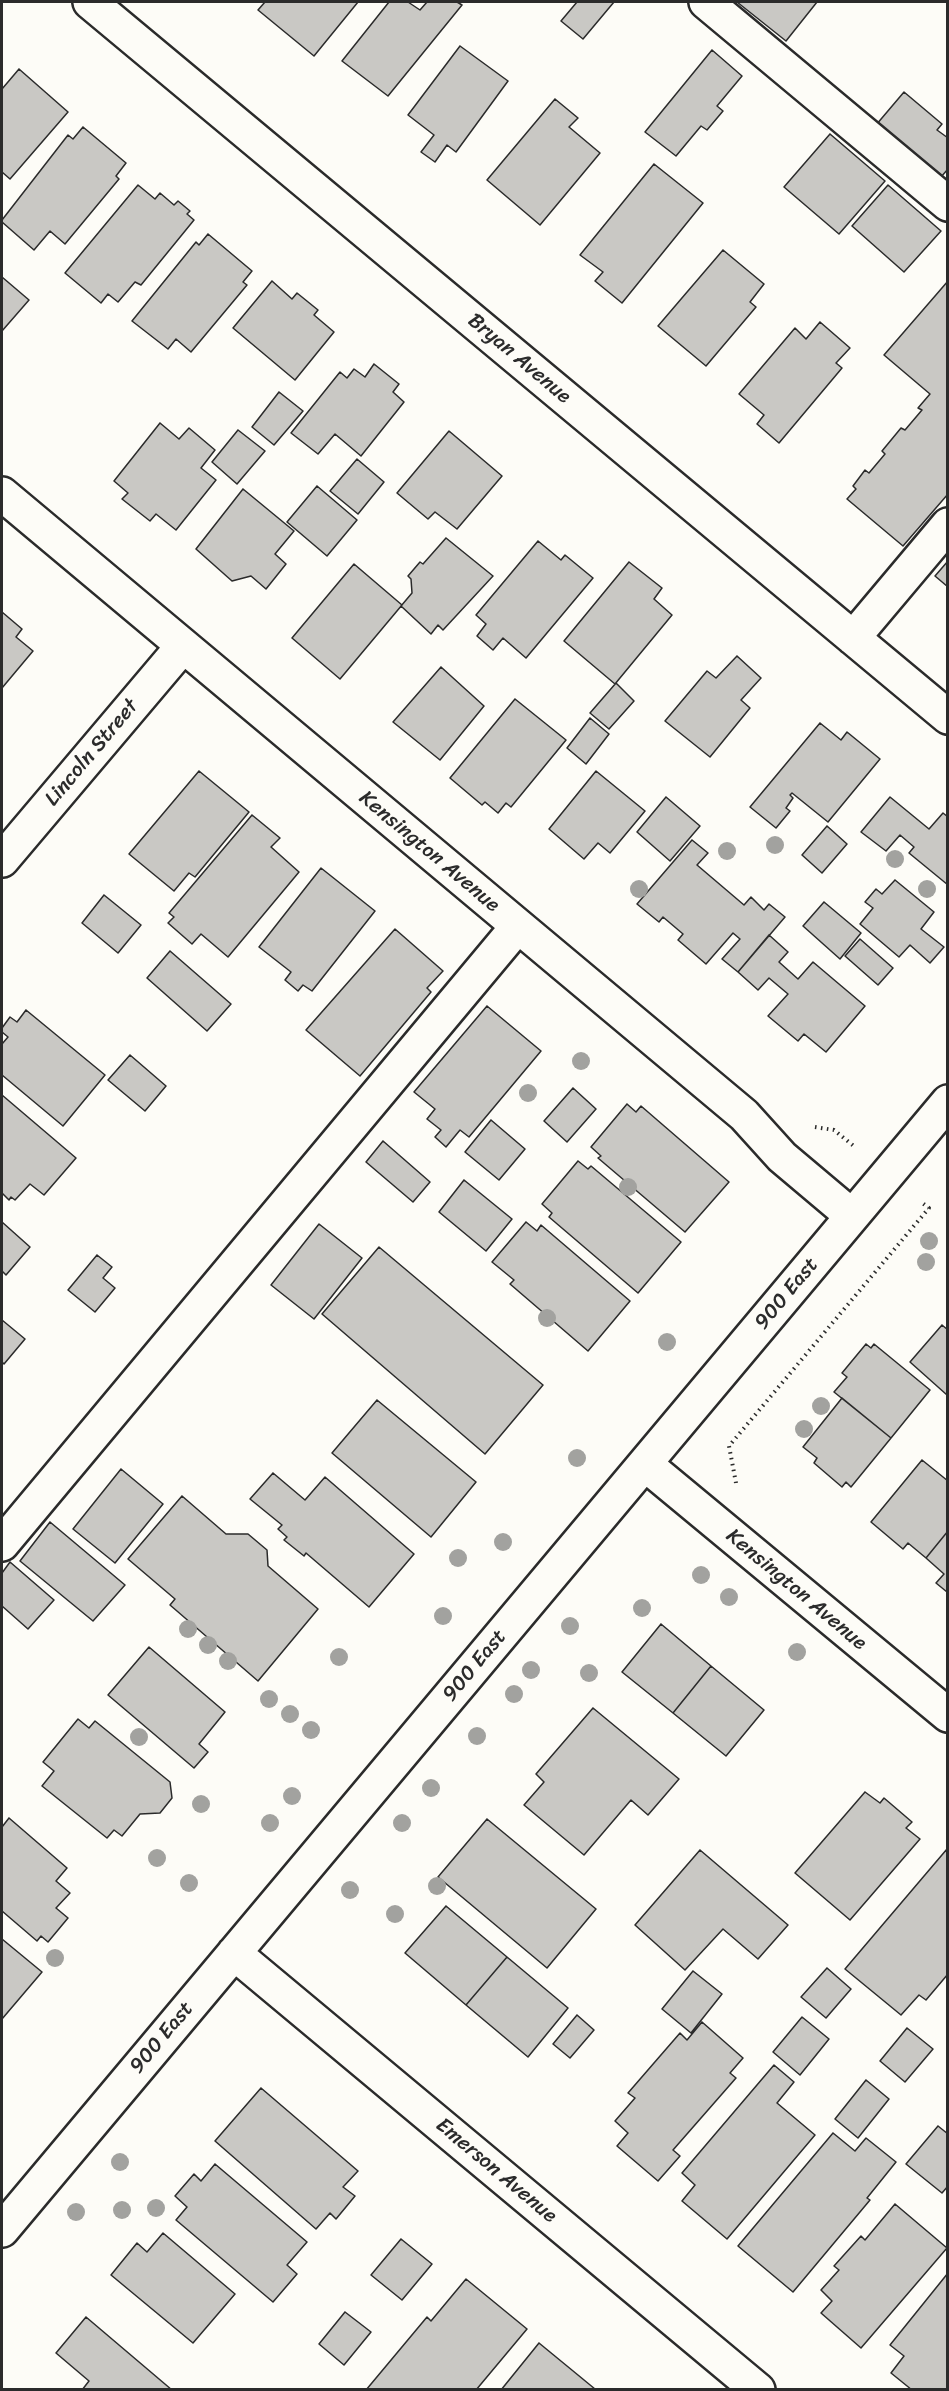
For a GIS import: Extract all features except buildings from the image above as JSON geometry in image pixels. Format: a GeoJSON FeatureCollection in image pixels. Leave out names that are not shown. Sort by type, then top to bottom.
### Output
{"type":"FeatureCollection","features":[{"type":"Feature","properties":{"kind":"street","name":"Bryan Avenue"},"geometry":{"type":"LineString","coordinates":[[90,2],[948,717]]}},
{"type":"Feature","properties":{"kind":"street"},"geometry":{"type":"LineString","coordinates":[[706,2],[948,204]]}},
{"type":"Feature","properties":{"kind":"street","name":"Kensington Avenue"},"geometry":{"type":"LineString","coordinates":[[2,494],[744,1115],[782,1157],[852,1216]]}},
{"type":"Feature","properties":{"kind":"street"},"geometry":{"type":"LineString","coordinates":[[853,638],[948,525]]}},
{"type":"Feature","properties":{"kind":"street","name":"Lincoln Street"},"geometry":{"type":"LineString","coordinates":[[2,860],[183,646]]}},
{"type":"Feature","properties":{"kind":"street"},"geometry":{"type":"LineString","coordinates":[[2,1544],[518,926]]}},
{"type":"Feature","properties":{"kind":"street","name":"900 East"},"geometry":{"type":"LineString","coordinates":[[2,2230],[948,1102]]}},
{"type":"Feature","properties":{"kind":"street","name":"Kensington Avenue"},"geometry":{"type":"LineString","coordinates":[[645,1464],[948,1715]]}},
{"type":"Feature","properties":{"kind":"street","name":"Emerson Avenue"},"geometry":{"type":"LineString","coordinates":[[234,1953],[758,2390]]}},
{"type":"Feature","properties":{"kind":"path"},"geometry":{"type":"LineString","coordinates":[[834,1130],[853,1145]]}},
{"type":"Feature","properties":{"kind":"path"},"geometry":{"type":"LineString","coordinates":[[729,1446],[929,1208]]}}]}
